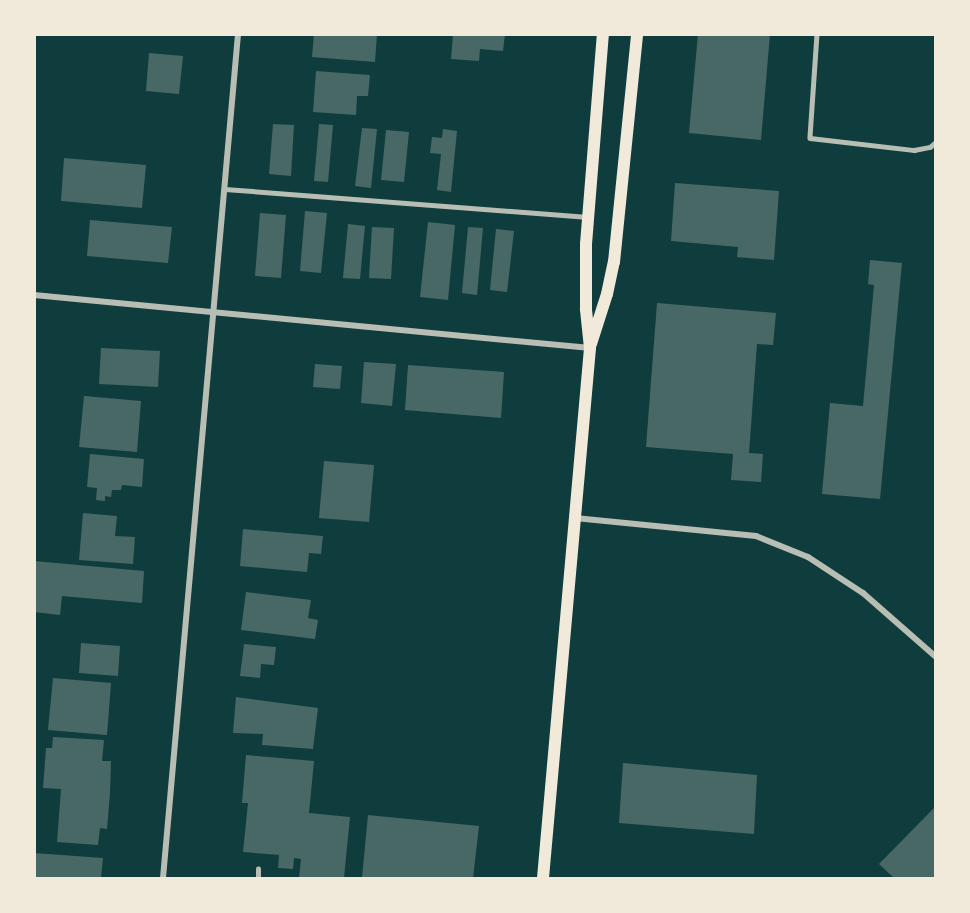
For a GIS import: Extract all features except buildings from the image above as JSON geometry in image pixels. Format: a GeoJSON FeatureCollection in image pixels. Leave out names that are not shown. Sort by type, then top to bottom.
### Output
{"type":"FeatureCollection","features":[{"type":"Feature","properties":{"kind":"main road"},"geometry":{"type":"LineString","coordinates":[[543,879],[590,348],[586,309],[588,217],[603,34]]}},
{"type":"Feature","properties":{"kind":"main road"},"geometry":{"type":"LineString","coordinates":[[590,348],[607,294],[614,262],[637,34]]}},
{"type":"Feature","properties":{"kind":"street"},"geometry":{"type":"LineString","coordinates":[[163,879],[238,34]]}},
{"type":"Feature","properties":{"kind":"street"},"geometry":{"type":"LineString","coordinates":[[34,295],[590,348]]}},
{"type":"Feature","properties":{"kind":"street"},"geometry":{"type":"LineString","coordinates":[[574,518],[756,536],[808,557],[863,593],[936,657]]}},
{"type":"Feature","properties":{"kind":"lane"},"geometry":{"type":"LineString","coordinates":[[817,34],[810,138],[914,150],[930,147],[936,142]]}},
{"type":"Feature","properties":{"kind":"lane"},"geometry":{"type":"LineString","coordinates":[[225,189],[588,217]]}},
{"type":"Feature","properties":{"kind":"lane"},"geometry":{"type":"LineString","coordinates":[[258,869],[258,879]]}}]}
